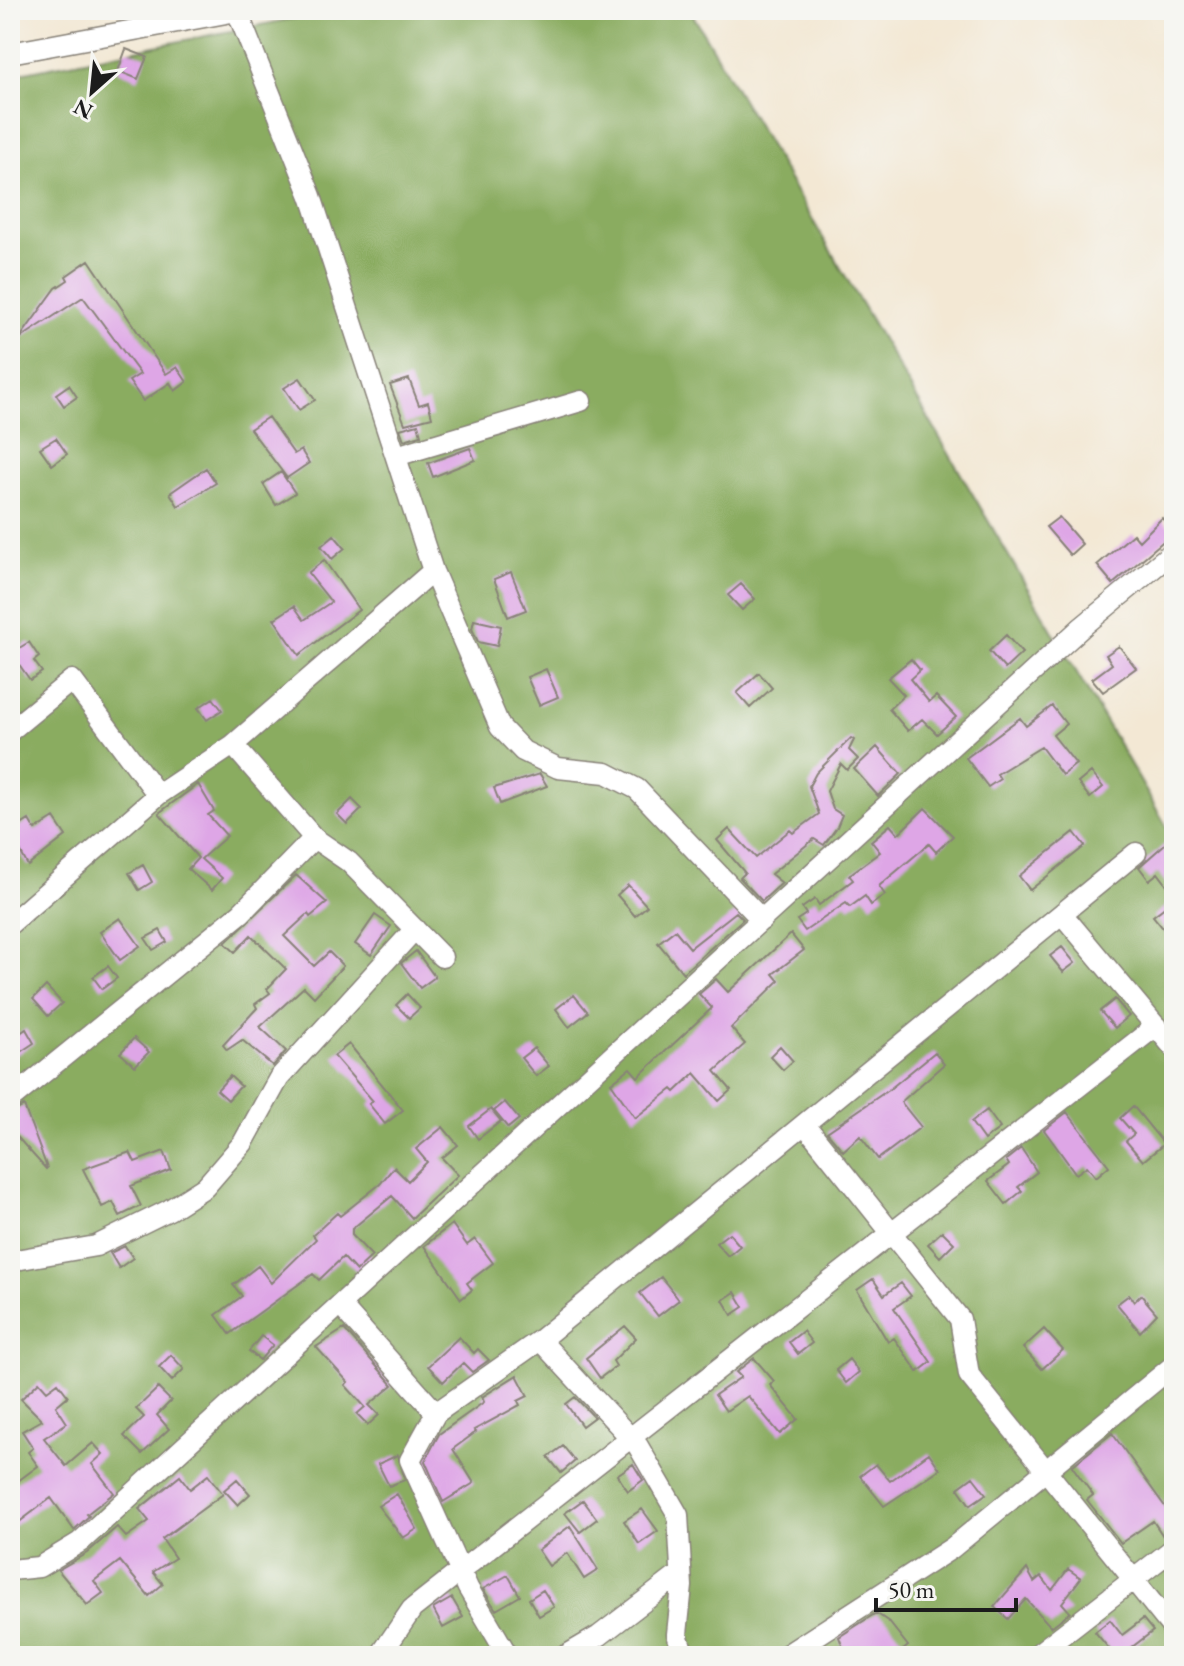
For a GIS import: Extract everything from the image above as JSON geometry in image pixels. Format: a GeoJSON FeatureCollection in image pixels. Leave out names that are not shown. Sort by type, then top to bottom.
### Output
{"type":"FeatureCollection","features":[{"type":"Feature","properties":{"kind":"street"},"geometry":{"type":"LineString","coordinates":[[10,53],[237,11],[311,196],[433,571],[500,727],[523,751],[558,768],[606,773],[637,789],[762,920]]}},
{"type":"Feature","properties":{"kind":"street"},"geometry":{"type":"LineString","coordinates":[[396,456],[581,401]]}},
{"type":"Feature","properties":{"kind":"street"},"geometry":{"type":"LineString","coordinates":[[10,1570],[39,1567],[80,1542],[1082,627],[1174,551]]}},
{"type":"Feature","properties":{"kind":"street"},"geometry":{"type":"LineString","coordinates":[[10,924],[158,795],[233,745],[433,571]]}},
{"type":"Feature","properties":{"kind":"street"},"geometry":{"type":"LineString","coordinates":[[10,731],[72,680],[158,795]]}},
{"type":"Feature","properties":{"kind":"street"},"geometry":{"type":"LineString","coordinates":[[233,745],[314,838],[349,862],[442,957]]}},
{"type":"Feature","properties":{"kind":"street"},"geometry":{"type":"LineString","coordinates":[[10,1100],[241,913],[314,838]]}},
{"type":"Feature","properties":{"kind":"street"},"geometry":{"type":"LineString","coordinates":[[508,1656],[461,1573],[410,1460],[436,1413],[540,1340],[806,1126],[1136,853]]}},
{"type":"Feature","properties":{"kind":"street"},"geometry":{"type":"LineString","coordinates":[[1062,914],[1174,1048]]}},
{"type":"Feature","properties":{"kind":"street"},"geometry":{"type":"LineString","coordinates":[[10,1261],[96,1246],[169,1210],[205,1187],[243,1143],[279,1078],[415,929]]}},
{"type":"Feature","properties":{"kind":"street"},"geometry":{"type":"LineString","coordinates":[[380,1656],[412,1609],[1156,1026]]}},
{"type":"Feature","properties":{"kind":"street"},"geometry":{"type":"LineString","coordinates":[[806,1126],[960,1319],[969,1375],[1174,1630]]}},
{"type":"Feature","properties":{"kind":"street"},"geometry":{"type":"LineString","coordinates":[[340,1305],[436,1413]]}},
{"type":"Feature","properties":{"kind":"street"},"geometry":{"type":"LineString","coordinates":[[540,1340],[632,1439],[678,1515],[681,1573],[677,1634],[684,1656]]}},
{"type":"Feature","properties":{"kind":"street"},"geometry":{"type":"LineString","coordinates":[[799,1652],[952,1548],[1174,1365]]}},
{"type":"Feature","properties":{"kind":"street"},"geometry":{"type":"LineString","coordinates":[[1035,1656],[1174,1548]]}},
{"type":"Feature","properties":{"kind":"street"},"geometry":{"type":"LineString","coordinates":[[565,1656],[599,1636],[681,1573]]}},
{"type":"Feature","properties":{"kind":"green space"},"geometry":{"type":"Polygon","coordinates":[[[336,10],[690,10],[1174,839],[1174,1656],[10,1656],[10,75],[336,10]]]}},
{"type":"Feature","properties":{"kind":"building"},"geometry":{"type":"Polygon","coordinates":[[[126,49],[147,57],[138,79],[118,71],[126,49]]]}},
{"type":"Feature","properties":{"kind":"building"},"geometry":{"type":"Polygon","coordinates":[[[89,260],[166,374],[177,367],[187,382],[175,391],[170,383],[143,401],[129,381],[140,374],[83,297],[19,339],[56,288],[68,280],[66,276],[89,260]]]}},
{"type":"Feature","properties":{"kind":"building"},"geometry":{"type":"Polygon","coordinates":[[[300,378],[315,400],[299,410],[284,388],[300,378]]]}},
{"type":"Feature","properties":{"kind":"building"},"geometry":{"type":"Polygon","coordinates":[[[409,379],[419,405],[428,402],[432,417],[405,424],[390,385],[409,379]]]}},
{"type":"Feature","properties":{"kind":"building"},"geometry":{"type":"Polygon","coordinates":[[[69,385],[77,397],[64,406],[56,394],[69,385]]]}},
{"type":"Feature","properties":{"kind":"building"},"geometry":{"type":"Polygon","coordinates":[[[268,417],[294,454],[301,450],[309,463],[287,478],[250,429],[268,417]]]}},
{"type":"Feature","properties":{"kind":"building"},"geometry":{"type":"Polygon","coordinates":[[[418,424],[421,435],[404,440],[400,429],[418,424]]]}},
{"type":"Feature","properties":{"kind":"building"},"geometry":{"type":"Polygon","coordinates":[[[56,438],[67,454],[52,465],[40,448],[56,438]]]}},
{"type":"Feature","properties":{"kind":"building"},"geometry":{"type":"Polygon","coordinates":[[[470,448],[475,460],[433,477],[428,463],[470,448]]]}},
{"type":"Feature","properties":{"kind":"building"},"geometry":{"type":"Polygon","coordinates":[[[206,468],[216,483],[178,506],[170,493],[206,468]]]}},
{"type":"Feature","properties":{"kind":"building"},"geometry":{"type":"Polygon","coordinates":[[[281,472],[295,493],[276,505],[263,484],[281,472]]]}},
{"type":"Feature","properties":{"kind":"building"},"geometry":{"type":"Polygon","coordinates":[[[1059,517],[1082,544],[1070,555],[1046,527],[1059,517]]]}},
{"type":"Feature","properties":{"kind":"building"},"geometry":{"type":"Polygon","coordinates":[[[1162,518],[1174,532],[1113,584],[1097,565],[1133,534],[1139,541],[1162,518]]]}},
{"type":"Feature","properties":{"kind":"building"},"geometry":{"type":"Polygon","coordinates":[[[334,535],[345,548],[332,559],[321,546],[334,535]]]}},
{"type":"Feature","properties":{"kind":"building"},"geometry":{"type":"Polygon","coordinates":[[[324,560],[359,610],[299,655],[274,619],[294,606],[304,620],[331,602],[308,573],[324,560]]]}},
{"type":"Feature","properties":{"kind":"building"},"geometry":{"type":"Polygon","coordinates":[[[511,572],[526,610],[508,617],[494,579],[511,572]]]}},
{"type":"Feature","properties":{"kind":"building"},"geometry":{"type":"Polygon","coordinates":[[[741,584],[755,599],[742,610],[728,595],[741,584]]]}},
{"type":"Feature","properties":{"kind":"building"},"geometry":{"type":"Polygon","coordinates":[[[474,620],[501,626],[497,646],[478,642],[472,629],[474,620]]]}},
{"type":"Feature","properties":{"kind":"building"},"geometry":{"type":"Polygon","coordinates":[[[1006,635],[1022,653],[1005,669],[989,651],[1006,635]]]}},
{"type":"Feature","properties":{"kind":"building"},"geometry":{"type":"Polygon","coordinates":[[[29,642],[39,657],[34,661],[42,672],[30,680],[11,653],[29,642]]]}},
{"type":"Feature","properties":{"kind":"building"},"geometry":{"type":"Polygon","coordinates":[[[1119,646],[1136,668],[1103,692],[1092,679],[1112,664],[1106,655],[1119,646]]]}},
{"type":"Feature","properties":{"kind":"building"},"geometry":{"type":"Polygon","coordinates":[[[911,659],[920,670],[910,679],[929,702],[936,696],[956,717],[937,734],[922,719],[908,731],[889,709],[904,695],[888,678],[911,659]]]}},
{"type":"Feature","properties":{"kind":"building"},"geometry":{"type":"Polygon","coordinates":[[[546,669],[558,697],[539,705],[527,677],[546,669]]]}},
{"type":"Feature","properties":{"kind":"building"},"geometry":{"type":"Polygon","coordinates":[[[759,673],[772,688],[750,708],[737,693],[759,673]]]}},
{"type":"Feature","properties":{"kind":"building"},"geometry":{"type":"Polygon","coordinates":[[[213,698],[222,710],[207,720],[198,708],[213,698]]]}},
{"type":"Feature","properties":{"kind":"building"},"geometry":{"type":"Polygon","coordinates":[[[1052,706],[1066,724],[1053,735],[1076,764],[1062,775],[1041,747],[997,774],[1000,779],[988,787],[966,758],[1020,718],[1026,726],[1052,706]]]}},
{"type":"Feature","properties":{"kind":"building"},"geometry":{"type":"Polygon","coordinates":[[[851,738],[854,740],[849,750],[858,759],[847,770],[841,764],[827,791],[833,809],[842,815],[837,827],[824,845],[814,839],[771,874],[782,883],[762,901],[740,878],[745,873],[717,840],[729,829],[756,858],[790,830],[793,833],[819,814],[809,786],[816,773],[851,738]]]}},
{"type":"Feature","properties":{"kind":"building"},"geometry":{"type":"Polygon","coordinates":[[[877,747],[901,774],[878,796],[854,769],[877,747]]]}},
{"type":"Feature","properties":{"kind":"building"},"geometry":{"type":"Polygon","coordinates":[[[1091,772],[1103,787],[1090,798],[1078,783],[1091,772]]]}},
{"type":"Feature","properties":{"kind":"building"},"geometry":{"type":"Polygon","coordinates":[[[540,774],[547,786],[500,804],[494,788],[540,774]]]}},
{"type":"Feature","properties":{"kind":"building"},"geometry":{"type":"Polygon","coordinates":[[[198,784],[214,811],[208,815],[227,836],[201,859],[222,878],[212,890],[188,869],[198,858],[159,813],[198,784]]]}},
{"type":"Feature","properties":{"kind":"building"},"geometry":{"type":"Polygon","coordinates":[[[352,799],[362,809],[347,824],[337,814],[352,799]]]}},
{"type":"Feature","properties":{"kind":"building"},"geometry":{"type":"Polygon","coordinates":[[[925,808],[953,836],[936,852],[929,844],[879,886],[885,895],[871,905],[865,896],[850,907],[846,903],[805,931],[797,920],[806,914],[802,908],[815,899],[819,905],[853,880],[849,875],[880,852],[871,841],[890,825],[898,834],[925,808]]]}},
{"type":"Feature","properties":{"kind":"building"},"geometry":{"type":"Polygon","coordinates":[[[54,818],[66,836],[28,866],[10,832],[29,820],[35,830],[54,818]]]}},
{"type":"Feature","properties":{"kind":"building"},"geometry":{"type":"Polygon","coordinates":[[[1074,832],[1085,846],[1030,890],[1019,876],[1074,832]]]}},
{"type":"Feature","properties":{"kind":"building"},"geometry":{"type":"Polygon","coordinates":[[[1174,836],[1174,894],[1158,873],[1149,880],[1139,867],[1174,836]]]}},
{"type":"Feature","properties":{"kind":"building"},"geometry":{"type":"Polygon","coordinates":[[[143,865],[152,882],[139,890],[129,873],[143,865]]]}},
{"type":"Feature","properties":{"kind":"building"},"geometry":{"type":"Polygon","coordinates":[[[296,875],[327,903],[310,917],[308,914],[284,936],[314,966],[329,952],[343,966],[314,997],[304,987],[260,1027],[286,1051],[273,1066],[242,1040],[227,1050],[223,1045],[257,1008],[255,1004],[270,993],[267,989],[286,969],[251,935],[235,952],[225,943],[296,875]]]}},
{"type":"Feature","properties":{"kind":"building"},"geometry":{"type":"Polygon","coordinates":[[[628,885],[647,906],[635,916],[617,895],[628,885]]]}},
{"type":"Feature","properties":{"kind":"building"},"geometry":{"type":"Polygon","coordinates":[[[1174,900],[1174,942],[1153,916],[1174,900]]]}},
{"type":"Feature","properties":{"kind":"building"},"geometry":{"type":"Polygon","coordinates":[[[736,912],[743,919],[683,973],[658,943],[675,930],[690,948],[736,912]]]}},
{"type":"Feature","properties":{"kind":"building"},"geometry":{"type":"Polygon","coordinates":[[[375,915],[391,926],[371,955],[355,944],[375,915]]]}},
{"type":"Feature","properties":{"kind":"building"},"geometry":{"type":"Polygon","coordinates":[[[120,918],[140,946],[120,960],[100,932],[120,918]]]}},
{"type":"Feature","properties":{"kind":"building"},"geometry":{"type":"Polygon","coordinates":[[[160,930],[167,942],[153,950],[145,938],[160,930]]]}},
{"type":"Feature","properties":{"kind":"building"},"geometry":{"type":"Polygon","coordinates":[[[791,934],[804,950],[773,974],[779,981],[731,1028],[745,1044],[715,1071],[731,1090],[719,1101],[695,1073],[675,1092],[672,1089],[635,1118],[611,1083],[630,1068],[638,1077],[712,1008],[699,994],[716,979],[728,992],[791,934]]]}},
{"type":"Feature","properties":{"kind":"building"},"geometry":{"type":"Polygon","coordinates":[[[1062,947],[1075,963],[1063,972],[1050,956],[1062,947]]]}},
{"type":"Feature","properties":{"kind":"building"},"geometry":{"type":"Polygon","coordinates":[[[416,951],[435,977],[420,988],[401,963],[416,951]]]}},
{"type":"Feature","properties":{"kind":"building"},"geometry":{"type":"Polygon","coordinates":[[[108,966],[117,978],[102,989],[93,977],[108,966]]]}},
{"type":"Feature","properties":{"kind":"building"},"geometry":{"type":"Polygon","coordinates":[[[46,986],[62,1003],[48,1016],[33,999],[46,986]]]}},
{"type":"Feature","properties":{"kind":"building"},"geometry":{"type":"Polygon","coordinates":[[[407,994],[420,1008],[409,1018],[396,1005],[407,994]]]}},
{"type":"Feature","properties":{"kind":"building"},"geometry":{"type":"Polygon","coordinates":[[[574,995],[588,1012],[569,1027],[556,1009],[574,995]]]}},
{"type":"Feature","properties":{"kind":"building"},"geometry":{"type":"Polygon","coordinates":[[[1115,999],[1129,1016],[1115,1028],[1100,1011],[1115,999]]]}},
{"type":"Feature","properties":{"kind":"building"},"geometry":{"type":"Polygon","coordinates":[[[26,1029],[34,1043],[10,1059],[10,1040],[26,1029]]]}},
{"type":"Feature","properties":{"kind":"building"},"geometry":{"type":"Polygon","coordinates":[[[134,1038],[149,1052],[135,1066],[120,1053],[134,1038]]]}},
{"type":"Feature","properties":{"kind":"building"},"geometry":{"type":"Polygon","coordinates":[[[349,1044],[403,1110],[385,1124],[369,1104],[373,1101],[334,1056],[349,1044]]]}},
{"type":"Feature","properties":{"kind":"building"},"geometry":{"type":"Polygon","coordinates":[[[780,1046],[793,1061],[783,1070],[770,1056],[780,1046]]]}},
{"type":"Feature","properties":{"kind":"building"},"geometry":{"type":"Polygon","coordinates":[[[534,1048],[549,1066],[536,1076],[521,1058],[534,1048]]]}},
{"type":"Feature","properties":{"kind":"building"},"geometry":{"type":"Polygon","coordinates":[[[935,1052],[944,1064],[901,1102],[921,1127],[878,1159],[860,1136],[843,1151],[827,1132],[891,1088],[935,1052]]]}},
{"type":"Feature","properties":{"kind":"building"},"geometry":{"type":"Polygon","coordinates":[[[230,1076],[241,1086],[228,1100],[217,1090],[230,1076]]]}},
{"type":"Feature","properties":{"kind":"building"},"geometry":{"type":"Polygon","coordinates":[[[505,1102],[519,1119],[508,1128],[494,1111],[505,1102]]]}},
{"type":"Feature","properties":{"kind":"building"},"geometry":{"type":"Polygon","coordinates":[[[24,1106],[46,1169],[10,1129],[10,1113],[24,1106]]]}},
{"type":"Feature","properties":{"kind":"building"},"geometry":{"type":"Polygon","coordinates":[[[1133,1106],[1164,1144],[1143,1161],[1126,1141],[1134,1134],[1120,1118],[1133,1106]]]}},
{"type":"Feature","properties":{"kind":"building"},"geometry":{"type":"Polygon","coordinates":[[[491,1109],[501,1121],[478,1139],[469,1126],[491,1109]]]}},
{"type":"Feature","properties":{"kind":"building"},"geometry":{"type":"Polygon","coordinates":[[[987,1110],[1000,1128],[984,1140],[971,1122],[987,1110]]]}},
{"type":"Feature","properties":{"kind":"building"},"geometry":{"type":"Polygon","coordinates":[[[1067,1112],[1109,1166],[1096,1177],[1087,1166],[1076,1174],[1044,1130],[1067,1112]]]}},
{"type":"Feature","properties":{"kind":"building"},"geometry":{"type":"Polygon","coordinates":[[[443,1127],[458,1145],[442,1158],[458,1175],[412,1218],[392,1196],[352,1229],[352,1235],[372,1256],[356,1271],[343,1257],[319,1280],[313,1274],[230,1334],[216,1315],[242,1296],[233,1285],[258,1266],[271,1283],[316,1239],[313,1235],[337,1213],[340,1216],[380,1184],[394,1167],[408,1181],[427,1162],[416,1149],[443,1127]]]}},
{"type":"Feature","properties":{"kind":"building"},"geometry":{"type":"Polygon","coordinates":[[[1021,1148],[1037,1172],[1018,1187],[1022,1191],[1006,1204],[988,1181],[1009,1165],[1006,1160],[1021,1148]]]}},
{"type":"Feature","properties":{"kind":"building"},"geometry":{"type":"Polygon","coordinates":[[[164,1151],[171,1170],[131,1186],[141,1206],[120,1216],[113,1202],[102,1207],[83,1169],[130,1152],[135,1162],[164,1151]]]}},
{"type":"Feature","properties":{"kind":"building"},"geometry":{"type":"Polygon","coordinates":[[[452,1224],[467,1245],[475,1239],[493,1263],[467,1283],[472,1290],[461,1299],[424,1246],[452,1224]]]}},
{"type":"Feature","properties":{"kind":"building"},"geometry":{"type":"Polygon","coordinates":[[[942,1231],[954,1243],[940,1257],[928,1244],[942,1231]]]}},
{"type":"Feature","properties":{"kind":"building"},"geometry":{"type":"Polygon","coordinates":[[[729,1233],[740,1246],[728,1256],[716,1243],[729,1233]]]}},
{"type":"Feature","properties":{"kind":"building"},"geometry":{"type":"Polygon","coordinates":[[[125,1246],[133,1258],[119,1268],[110,1253],[125,1246]]]}},
{"type":"Feature","properties":{"kind":"building"},"geometry":{"type":"Polygon","coordinates":[[[661,1277],[679,1300],[658,1316],[640,1293],[661,1277]]]}},
{"type":"Feature","properties":{"kind":"building"},"geometry":{"type":"Polygon","coordinates":[[[873,1279],[884,1295],[901,1283],[911,1296],[894,1308],[931,1362],[918,1372],[894,1338],[888,1342],[857,1290],[873,1279]]]}},
{"type":"Feature","properties":{"kind":"building"},"geometry":{"type":"Polygon","coordinates":[[[735,1292],[744,1307],[732,1315],[723,1300],[735,1292]]]}},
{"type":"Feature","properties":{"kind":"building"},"geometry":{"type":"Polygon","coordinates":[[[1129,1295],[1134,1302],[1141,1295],[1157,1314],[1140,1332],[1117,1304],[1129,1295]]]}},
{"type":"Feature","properties":{"kind":"building"},"geometry":{"type":"Polygon","coordinates":[[[625,1326],[636,1338],[613,1361],[616,1366],[600,1378],[586,1358],[625,1326]]]}},
{"type":"Feature","properties":{"kind":"building"},"geometry":{"type":"Polygon","coordinates":[[[344,1329],[393,1385],[369,1405],[379,1415],[368,1425],[357,1414],[365,1407],[345,1385],[348,1382],[316,1347],[344,1329]]]}},
{"type":"Feature","properties":{"kind":"building"},"geometry":{"type":"Polygon","coordinates":[[[1044,1329],[1063,1350],[1042,1369],[1023,1348],[1044,1329]]]}},
{"type":"Feature","properties":{"kind":"building"},"geometry":{"type":"Polygon","coordinates":[[[803,1331],[812,1343],[798,1354],[789,1342],[803,1331]]]}},
{"type":"Feature","properties":{"kind":"building"},"geometry":{"type":"Polygon","coordinates":[[[261,1336],[273,1345],[260,1360],[249,1351],[261,1336]]]}},
{"type":"Feature","properties":{"kind":"building"},"geometry":{"type":"Polygon","coordinates":[[[459,1337],[474,1353],[478,1349],[489,1360],[472,1372],[463,1363],[443,1382],[428,1366],[459,1337]]]}},
{"type":"Feature","properties":{"kind":"building"},"geometry":{"type":"Polygon","coordinates":[[[171,1355],[184,1369],[172,1381],[159,1367],[171,1355]]]}},
{"type":"Feature","properties":{"kind":"building"},"geometry":{"type":"Polygon","coordinates":[[[754,1358],[774,1381],[770,1385],[798,1419],[780,1434],[748,1396],[726,1411],[715,1395],[741,1377],[736,1372],[754,1358]]]}},
{"type":"Feature","properties":{"kind":"building"},"geometry":{"type":"Polygon","coordinates":[[[849,1359],[859,1372],[846,1383],[836,1370],[849,1359]]]}},
{"type":"Feature","properties":{"kind":"building"},"geometry":{"type":"Polygon","coordinates":[[[517,1375],[528,1396],[518,1401],[520,1405],[474,1430],[476,1432],[453,1449],[474,1483],[443,1502],[425,1461],[439,1434],[484,1402],[482,1397],[517,1375]]]}},
{"type":"Feature","properties":{"kind":"building"},"geometry":{"type":"Polygon","coordinates":[[[39,1382],[47,1391],[58,1383],[68,1396],[56,1406],[67,1423],[44,1438],[66,1466],[93,1443],[103,1454],[92,1464],[114,1493],[87,1514],[89,1516],[74,1530],[51,1498],[10,1529],[10,1487],[38,1466],[28,1452],[33,1448],[22,1431],[42,1420],[21,1399],[39,1382]]]}},
{"type":"Feature","properties":{"kind":"building"},"geometry":{"type":"Polygon","coordinates":[[[158,1388],[171,1401],[157,1415],[169,1429],[142,1454],[124,1436],[144,1417],[136,1409],[158,1388]]]}},
{"type":"Feature","properties":{"kind":"building"},"geometry":{"type":"Polygon","coordinates":[[[575,1397],[594,1417],[582,1426],[566,1404],[575,1397]]]}},
{"type":"Feature","properties":{"kind":"building"},"geometry":{"type":"Polygon","coordinates":[[[1112,1433],[1174,1519],[1174,1528],[1163,1536],[1153,1521],[1121,1543],[1087,1500],[1093,1495],[1072,1466],[1112,1433]]]}},
{"type":"Feature","properties":{"kind":"building"},"geometry":{"type":"Polygon","coordinates":[[[563,1446],[575,1461],[561,1473],[548,1457],[563,1446]]]}},
{"type":"Feature","properties":{"kind":"building"},"geometry":{"type":"Polygon","coordinates":[[[929,1453],[940,1469],[884,1506],[860,1476],[876,1464],[890,1481],[929,1453]]]}},
{"type":"Feature","properties":{"kind":"building"},"geometry":{"type":"Polygon","coordinates":[[[398,1455],[405,1480],[389,1486],[378,1464],[398,1455]]]}},
{"type":"Feature","properties":{"kind":"building"},"geometry":{"type":"Polygon","coordinates":[[[633,1464],[643,1480],[628,1491],[617,1475],[633,1464]]]}},
{"type":"Feature","properties":{"kind":"building"},"geometry":{"type":"Polygon","coordinates":[[[208,1475],[223,1494],[162,1539],[175,1558],[153,1572],[163,1584],[149,1596],[120,1561],[94,1581],[103,1593],[87,1605],[58,1570],[87,1553],[117,1527],[126,1537],[149,1521],[139,1509],[180,1476],[190,1489],[208,1475]]]}},
{"type":"Feature","properties":{"kind":"building"},"geometry":{"type":"Polygon","coordinates":[[[973,1477],[986,1494],[970,1505],[958,1488],[973,1477]]]}},
{"type":"Feature","properties":{"kind":"building"},"geometry":{"type":"Polygon","coordinates":[[[237,1479],[250,1494],[238,1505],[224,1490],[237,1479]]]}},
{"type":"Feature","properties":{"kind":"building"},"geometry":{"type":"Polygon","coordinates":[[[397,1494],[417,1529],[403,1538],[378,1506],[397,1494]]]}},
{"type":"Feature","properties":{"kind":"building"},"geometry":{"type":"Polygon","coordinates":[[[583,1500],[597,1519],[580,1532],[565,1513],[583,1500]]]}},
{"type":"Feature","properties":{"kind":"building"},"geometry":{"type":"Polygon","coordinates":[[[642,1509],[658,1531],[639,1544],[624,1521],[642,1509]]]}},
{"type":"Feature","properties":{"kind":"building"},"geometry":{"type":"Polygon","coordinates":[[[570,1526],[598,1570],[584,1579],[567,1553],[549,1566],[538,1550],[570,1526]]]}},
{"type":"Feature","properties":{"kind":"building"},"geometry":{"type":"Polygon","coordinates":[[[1027,1569],[1034,1582],[1041,1576],[1052,1590],[1068,1569],[1081,1578],[1062,1603],[1070,1612],[1051,1627],[1026,1599],[1008,1619],[994,1607],[1027,1569]]]}},
{"type":"Feature","properties":{"kind":"building"},"geometry":{"type":"Polygon","coordinates":[[[508,1575],[520,1596],[496,1610],[483,1589],[508,1575]]]}},
{"type":"Feature","properties":{"kind":"building"},"geometry":{"type":"Polygon","coordinates":[[[543,1590],[554,1607],[539,1616],[529,1599],[543,1590]]]}},
{"type":"Feature","properties":{"kind":"building"},"geometry":{"type":"Polygon","coordinates":[[[452,1598],[463,1617],[443,1628],[433,1609],[452,1598]]]}},
{"type":"Feature","properties":{"kind":"building"},"geometry":{"type":"Polygon","coordinates":[[[876,1613],[889,1622],[908,1646],[896,1656],[846,1656],[839,1637],[876,1613]]]}},
{"type":"Feature","properties":{"kind":"building"},"geometry":{"type":"Polygon","coordinates":[[[1143,1619],[1153,1631],[1131,1648],[1138,1656],[1115,1656],[1095,1632],[1110,1620],[1122,1635],[1143,1619]]]}}]}
